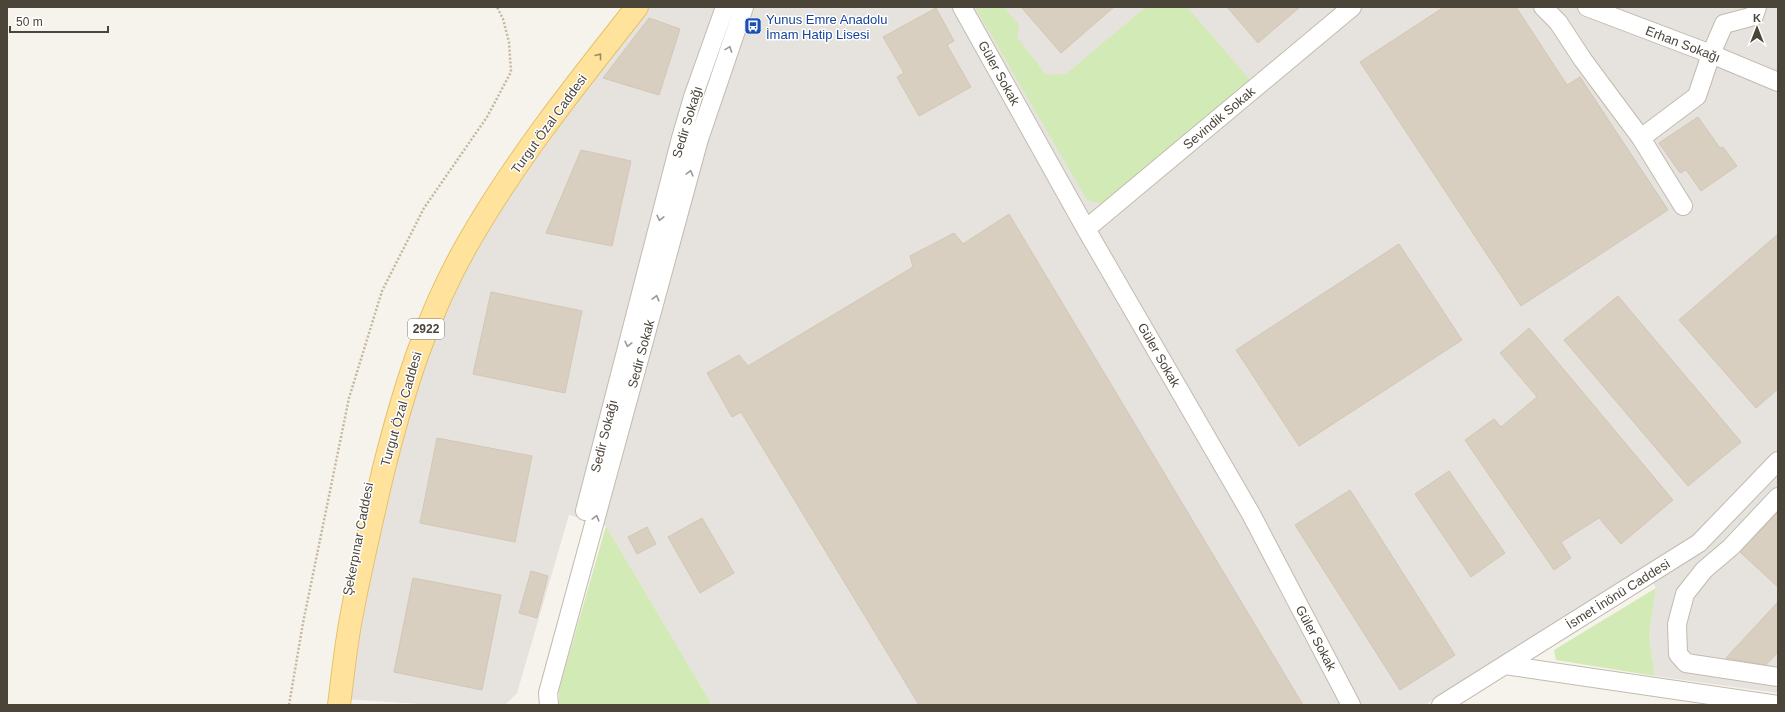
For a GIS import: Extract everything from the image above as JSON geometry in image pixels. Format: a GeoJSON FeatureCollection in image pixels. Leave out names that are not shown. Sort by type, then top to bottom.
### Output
{"type":"FeatureCollection","features":[{"type":"Feature","properties":{"kind":"main road","name":"Şekerpınar Caddesi"},"geometry":{"type":"LineString","coordinates":[[326,705],[361,512],[390,397],[424,299],[459,230],[493,177],[537,114],[619,7]]}},
{"type":"Feature","properties":{"kind":"main road","name":"Turgut Özal Caddesi"},"geometry":{"type":"LineString","coordinates":[[339,705],[351,614],[376,500],[409,376],[431,316],[467,244],[516,166],[540,131],[638,7]]}},
{"type":"Feature","properties":{"kind":"street","name":"Sedir Sokağı"},"geometry":{"type":"LineString","coordinates":[[536,705],[681,138],[693,97],[725,7]]}},
{"type":"Feature","properties":{"kind":"street","name":"Sedir Sokak"},"geometry":{"type":"LineString","coordinates":[[549,705],[548,693],[699,139],[744,7]]}},
{"type":"Feature","properties":{"kind":"street","name":"Güler Sokak"},"geometry":{"type":"LineString","coordinates":[[962,7],[1086,229],[1251,514],[1351,705]]}},
{"type":"Feature","properties":{"kind":"street","name":"Sevindik Sokak"},"geometry":{"type":"LineString","coordinates":[[1086,229],[1352,7]]}},
{"type":"Feature","properties":{"kind":"street"},"geometry":{"type":"LineString","coordinates":[[1543,7],[1558,22],[1583,60],[1641,138],[1684,206]]}},
{"type":"Feature","properties":{"kind":"street","name":"Erhan Sokağı"},"geometry":{"type":"LineString","coordinates":[[1587,7],[1711,54],[1778,82]]}},
{"type":"Feature","properties":{"kind":"street"},"geometry":{"type":"LineString","coordinates":[[1641,138],[1697,96],[1711,54],[1724,24],[1754,16],[1757,7]]}},
{"type":"Feature","properties":{"kind":"street","name":"İsmet İnönü Caddesi"},"geometry":{"type":"LineString","coordinates":[[1441,705],[1699,543],[1778,461]]}},
{"type":"Feature","properties":{"kind":"street"},"geometry":{"type":"LineString","coordinates":[[1778,497],[1731,547],[1704,570],[1685,594],[1676,624],[1678,654],[1686,663],[1778,677]]}},
{"type":"Feature","properties":{"kind":"street"},"geometry":{"type":"LineString","coordinates":[[1505,665],[1778,705]]}},
{"type":"Feature","properties":{"kind":"path"},"geometry":{"type":"LineString","coordinates":[[289,705],[303,623],[349,398],[382,291],[424,208],[487,117],[511,72],[509,42],[503,20],[497,7]]}},
{"type":"Feature","properties":{"kind":"shaded area"},"geometry":{"type":"Polygon","coordinates":[[[628,7],[1778,7],[1778,693],[1655,676],[1649,635],[1656,588],[1644,567],[1425,705],[712,705],[606,526],[569,515],[517,693],[505,705],[437,705],[343,699],[424,320],[628,7]]]}},
{"type":"Feature","properties":{"kind":"green space"},"geometry":{"type":"Polygon","coordinates":[[[975,7],[1003,7],[1019,24],[1017,37],[1046,75],[1066,74],[1146,7],[1187,7],[1250,80],[1102,204],[1087,200],[975,7]]]}},
{"type":"Feature","properties":{"kind":"green space"},"geometry":{"type":"Polygon","coordinates":[[[606,526],[712,705],[559,705],[559,690],[606,526]]]}},
{"type":"Feature","properties":{"kind":"green space"},"geometry":{"type":"Polygon","coordinates":[[[1656,588],[1649,635],[1655,676],[1556,660],[1554,650],[1656,588]]]}},
{"type":"Feature","properties":{"kind":"building"},"geometry":{"type":"Polygon","coordinates":[[[1021,7],[1114,7],[1061,53],[1021,7]]]}},
{"type":"Feature","properties":{"kind":"building"},"geometry":{"type":"Polygon","coordinates":[[[1227,7],[1300,7],[1258,43],[1227,7]]]}},
{"type":"Feature","properties":{"kind":"building"},"geometry":{"type":"Polygon","coordinates":[[[1444,7],[1516,7],[1567,85],[1580,77],[1668,210],[1521,306],[1360,62],[1444,7]]]}},
{"type":"Feature","properties":{"kind":"building"},"geometry":{"type":"Polygon","coordinates":[[[936,8],[954,41],[947,45],[971,87],[919,116],[897,77],[904,73],[883,37],[936,8]]]}},
{"type":"Feature","properties":{"kind":"building"},"geometry":{"type":"Polygon","coordinates":[[[649,18],[680,29],[659,95],[603,78],[649,18]]]}},
{"type":"Feature","properties":{"kind":"building"},"geometry":{"type":"Polygon","coordinates":[[[1698,117],[1720,148],[1723,147],[1737,166],[1701,191],[1686,170],[1680,173],[1659,143],[1698,117]]]}},
{"type":"Feature","properties":{"kind":"building"},"geometry":{"type":"Polygon","coordinates":[[[581,150],[631,161],[612,246],[546,233],[581,150]]]}},
{"type":"Feature","properties":{"kind":"building"},"geometry":{"type":"Polygon","coordinates":[[[1009,214],[1303,705],[919,705],[741,412],[732,417],[707,373],[739,355],[748,366],[913,267],[910,256],[954,233],[963,244],[1009,214]]]}},
{"type":"Feature","properties":{"kind":"building"},"geometry":{"type":"Polygon","coordinates":[[[1778,234],[1778,389],[1756,408],[1679,320],[1778,234]]]}},
{"type":"Feature","properties":{"kind":"building"},"geometry":{"type":"Polygon","coordinates":[[[1399,244],[1462,340],[1299,446],[1236,350],[1399,244]]]}},
{"type":"Feature","properties":{"kind":"building"},"geometry":{"type":"Polygon","coordinates":[[[491,292],[582,311],[565,393],[473,374],[491,292]]]}},
{"type":"Feature","properties":{"kind":"building"},"geometry":{"type":"Polygon","coordinates":[[[1618,296],[1741,442],[1688,486],[1564,340],[1618,296]]]}},
{"type":"Feature","properties":{"kind":"building"},"geometry":{"type":"Polygon","coordinates":[[[1529,328],[1673,500],[1621,544],[1599,518],[1561,542],[1571,558],[1554,570],[1465,440],[1494,419],[1501,427],[1537,397],[1500,353],[1529,328]]]}},
{"type":"Feature","properties":{"kind":"building"},"geometry":{"type":"Polygon","coordinates":[[[437,438],[532,456],[515,542],[420,523],[437,438]]]}},
{"type":"Feature","properties":{"kind":"building"},"geometry":{"type":"Polygon","coordinates":[[[1449,471],[1505,553],[1471,577],[1415,494],[1449,471]]]}},
{"type":"Feature","properties":{"kind":"building"},"geometry":{"type":"Polygon","coordinates":[[[1350,490],[1455,655],[1400,690],[1295,525],[1350,490]]]}},
{"type":"Feature","properties":{"kind":"building"},"geometry":{"type":"Polygon","coordinates":[[[1778,512],[1778,587],[1740,552],[1778,512]]]}},
{"type":"Feature","properties":{"kind":"building"},"geometry":{"type":"Polygon","coordinates":[[[702,518],[734,573],[700,593],[668,537],[702,518]]]}},
{"type":"Feature","properties":{"kind":"building"},"geometry":{"type":"Polygon","coordinates":[[[647,527],[656,544],[637,554],[628,537],[647,527]]]}},
{"type":"Feature","properties":{"kind":"building"},"geometry":{"type":"Polygon","coordinates":[[[531,571],[548,576],[537,618],[519,613],[531,571]]]}},
{"type":"Feature","properties":{"kind":"building"},"geometry":{"type":"Polygon","coordinates":[[[413,578],[501,595],[482,690],[394,672],[413,578]]]}},
{"type":"Feature","properties":{"kind":"building"},"geometry":{"type":"Polygon","coordinates":[[[1778,602],[1778,652],[1766,665],[1726,658],[1778,602]]]}},
{"type":"Feature","properties":{"kind":"place","name":"Yunus Emre Anadolu İmam Hatip Lisesi"},"geometry":{"type":"Point","coordinates":[753,26]}}]}
